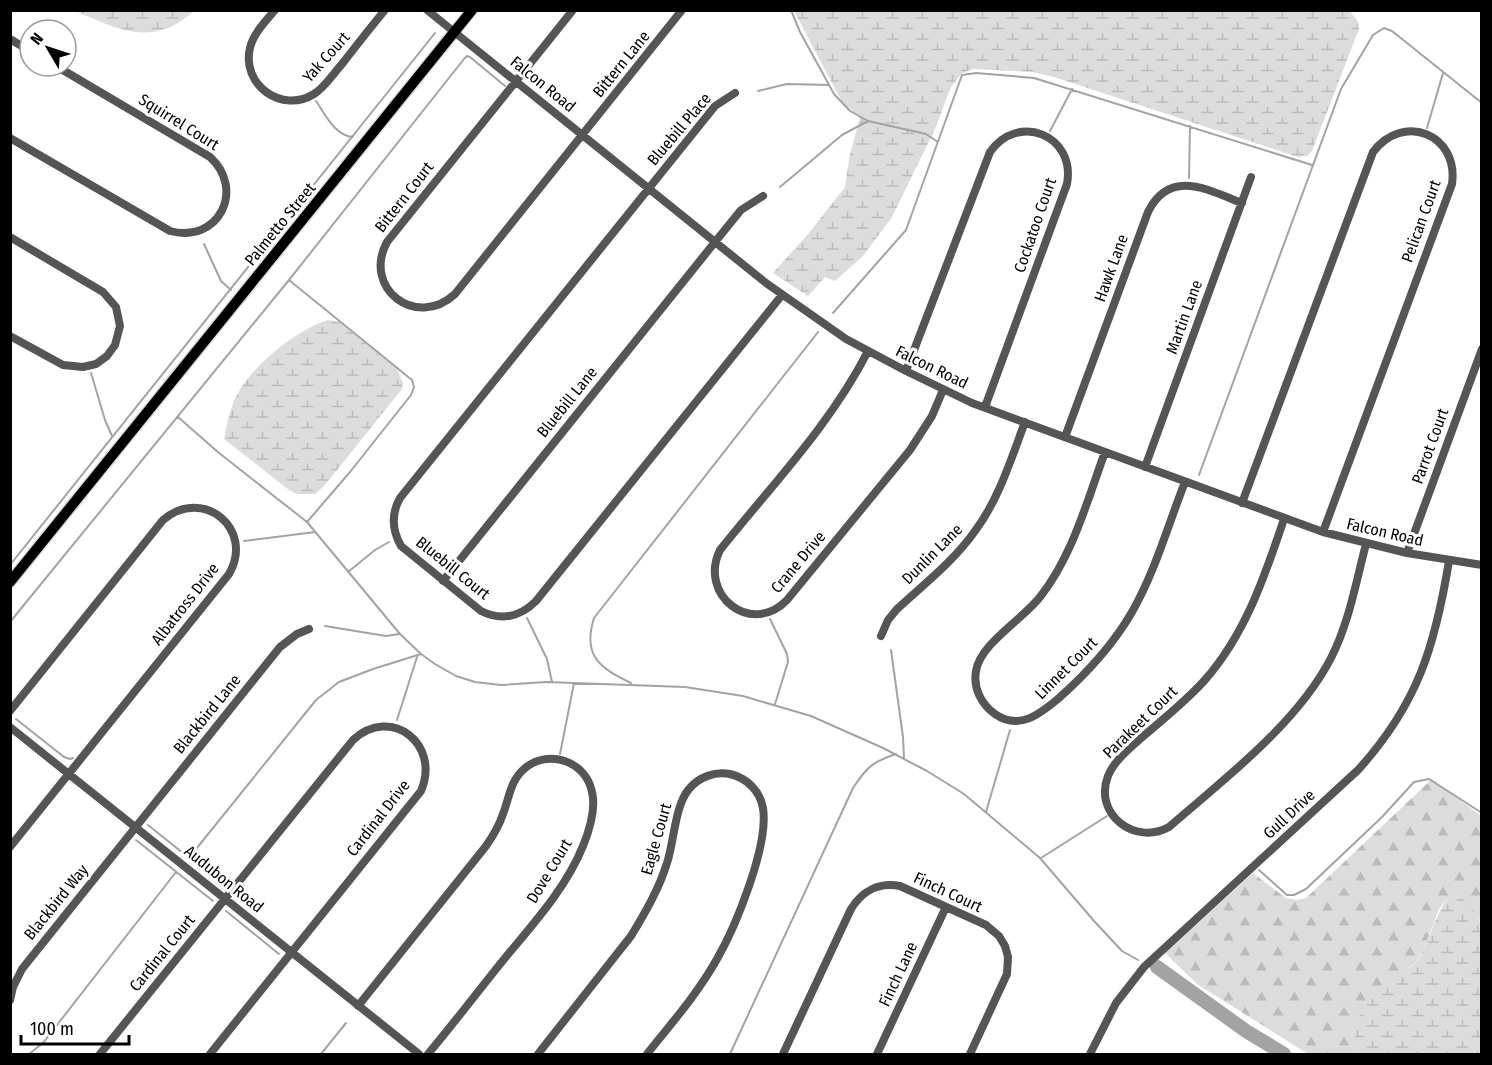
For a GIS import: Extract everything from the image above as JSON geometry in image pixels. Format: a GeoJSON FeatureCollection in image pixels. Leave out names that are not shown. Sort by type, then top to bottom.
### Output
{"type":"FeatureCollection","features":[{"type":"Feature","properties":{"kind":"main road","name":"Palmetto Street"},"geometry":{"type":"LineString","coordinates":[[10,582],[472,10]]}},
{"type":"Feature","properties":{"kind":"street","name":"Yak Court"},"geometry":{"type":"LineString","coordinates":[[274,10],[255,36],[249,50],[249,64],[253,78],[261,89],[272,97],[291,101],[303,99],[319,90],[385,10]]}},
{"type":"Feature","properties":{"kind":"street","name":"Falcon Road"},"geometry":{"type":"LineString","coordinates":[[428,10],[782,295],[868,351],[943,390],[985,407],[1284,519],[1366,544],[1449,561],[1482,565]]}},
{"type":"Feature","properties":{"kind":"street","name":"Bittern Court"},"geometry":{"type":"LineString","coordinates":[[573,10],[387,242],[382,254],[381,267],[383,280],[394,296],[404,303],[422,308],[440,304],[450,298],[582,135]]}},
{"type":"Feature","properties":{"kind":"street","name":"Bittern Lane"},"geometry":{"type":"LineString","coordinates":[[582,135],[682,10]]}},
{"type":"Feature","properties":{"kind":"street","name":"Squirrel Court"},"geometry":{"type":"LineString","coordinates":[[10,138],[170,231],[183,233],[202,230],[213,222],[221,212],[226,200],[226,186],[219,167],[210,157],[76,78]]}},
{"type":"Feature","properties":{"kind":"street","name":"Bluebill Place"},"geometry":{"type":"LineString","coordinates":[[649,189],[715,106],[735,93]]}},
{"type":"Feature","properties":{"kind":"street","name":"Cockatoo Court"},"geometry":{"type":"LineString","coordinates":[[906,371],[990,152],[998,142],[1014,133],[1027,131],[1045,136],[1055,143],[1066,159],[1067,184],[985,407]]}},
{"type":"Feature","properties":{"kind":"street","name":"Pelican Court"},"geometry":{"type":"LineString","coordinates":[[1242,503],[1373,152],[1384,140],[1396,134],[1422,132],[1439,142],[1447,152],[1452,164],[1452,184],[1323,532]]}},
{"type":"Feature","properties":{"kind":"street","name":"Martin Lane"},"geometry":{"type":"LineString","coordinates":[[1145,467],[1251,177]]}},
{"type":"Feature","properties":{"kind":"street","name":"Hawk Lane"},"geometry":{"type":"LineString","coordinates":[[1065,437],[1154,201],[1169,189],[1188,185],[1201,187],[1242,203]]}},
{"type":"Feature","properties":{"kind":"street","name":"Bluebill Court"},"geometry":{"type":"LineString","coordinates":[[649,189],[397,504],[393,522],[398,541],[405,551],[481,611],[492,615],[510,616],[522,612],[532,605],[782,295]]}},
{"type":"Feature","properties":{"kind":"street","name":"Bluebill Lane"},"geometry":{"type":"LineString","coordinates":[[443,581],[741,210],[763,196]]}},
{"type":"Feature","properties":{"kind":"street"},"geometry":{"type":"LineString","coordinates":[[10,237],[103,292],[116,307],[120,326],[115,345],[107,356],[96,364],[83,367],[69,367],[57,362],[10,336]]}},
{"type":"Feature","properties":{"kind":"street","name":"Parrot Court"},"geometry":{"type":"LineString","coordinates":[[1407,553],[1482,349]]}},
{"type":"Feature","properties":{"kind":"street","name":"Crane Drive"},"geometry":{"type":"LineString","coordinates":[[868,351],[857,373],[825,419],[720,550],[714,570],[716,583],[722,596],[737,609],[748,613],[763,614],[787,600],[910,450],[932,416],[943,390]]}},
{"type":"Feature","properties":{"kind":"street","name":"Dunlin Lane"},"geometry":{"type":"LineString","coordinates":[[881,636],[888,620],[897,609],[963,547],[985,518],[998,492],[1025,423]]}},
{"type":"Feature","properties":{"kind":"street","name":"Linnet Court"},"geometry":{"type":"LineString","coordinates":[[1105,452],[1069,548],[1051,582],[1027,612],[986,650],[976,667],[975,682],[979,697],[989,710],[1002,718],[1022,721],[1040,714],[1071,688],[1104,653],[1128,618],[1144,589],[1185,482]]}},
{"type":"Feature","properties":{"kind":"street","name":"Albatross Drive"},"geometry":{"type":"LineString","coordinates":[[10,711],[163,520],[180,509],[194,507],[208,510],[225,521],[232,530],[236,547],[234,564],[229,574],[10,847]]}},
{"type":"Feature","properties":{"kind":"street","name":"Parakeet Court"},"geometry":{"type":"LineString","coordinates":[[1284,519],[1263,578],[1229,648],[1203,681],[1113,765],[1105,783],[1106,804],[1114,818],[1126,828],[1142,833],[1159,832],[1169,827],[1266,740],[1300,705],[1331,658],[1345,625],[1366,544]]}},
{"type":"Feature","properties":{"kind":"street","name":"Gull Drive"},"geometry":{"type":"LineString","coordinates":[[1090,1054],[1116,1003],[1144,967],[1358,770],[1385,739],[1407,705],[1424,668],[1437,629],[1449,561]]}},
{"type":"Feature","properties":{"kind":"street","name":"Blackbird Lane"},"geometry":{"type":"LineString","coordinates":[[135,827],[280,647],[297,634],[309,629]]}},
{"type":"Feature","properties":{"kind":"street","name":"Audubon Road"},"geometry":{"type":"LineString","coordinates":[[10,727],[419,1054]]}},
{"type":"Feature","properties":{"kind":"street","name":"Cardinal Drive"},"geometry":{"type":"LineString","coordinates":[[225,899],[358,736],[370,729],[384,727],[397,729],[409,735],[418,744],[425,761],[425,779],[421,791],[292,953]]}},
{"type":"Feature","properties":{"kind":"street","name":"Dove Court"},"geometry":{"type":"LineString","coordinates":[[358,1006],[486,846],[499,825],[512,785],[522,770],[538,761],[548,759],[566,761],[578,768],[585,775],[593,797],[584,843],[570,873],[547,907],[428,1054]]}},
{"type":"Feature","properties":{"kind":"street","name":"Eagle Court"},"geometry":{"type":"LineString","coordinates":[[538,1054],[631,936],[643,917],[667,863],[681,803],[686,792],[699,780],[711,775],[736,776],[752,787],[760,798],[764,811],[760,844],[746,896],[730,934],[707,976],[647,1054]]}},
{"type":"Feature","properties":{"kind":"street","name":"Blackbird Way"},"geometry":{"type":"LineString","coordinates":[[10,1000],[13,987],[22,969],[135,827]]}},
{"type":"Feature","properties":{"kind":"street","name":"Finch Court"},"geometry":{"type":"LineString","coordinates":[[783,1054],[850,909],[861,895],[877,887],[894,885],[991,928],[1002,941],[1008,957],[1007,974],[970,1054]]}},
{"type":"Feature","properties":{"kind":"street","name":"Cardinal Court"},"geometry":{"type":"LineString","coordinates":[[100,1054],[225,899]]}},
{"type":"Feature","properties":{"kind":"street","name":"Finch Lane"},"geometry":{"type":"LineString","coordinates":[[877,1054],[946,907]]}},
{"type":"Feature","properties":{"kind":"street"},"geometry":{"type":"LineString","coordinates":[[210,1054],[292,953]]}},
{"type":"Feature","properties":{"kind":"green space"},"geometry":{"type":"Polygon","coordinates":[[[75,11],[194,11],[164,29],[136,32],[106,24],[75,11]]]}},
{"type":"Feature","properties":{"kind":"green space"},"geometry":{"type":"Polygon","coordinates":[[[794,11],[1349,11],[1357,20],[1359,29],[1312,151],[1307,156],[1298,157],[1054,77],[1032,72],[973,69],[962,73],[951,87],[935,129],[892,217],[863,256],[835,281],[825,277],[808,296],[773,273],[809,233],[845,187],[850,154],[860,118],[842,102],[794,11]]]}},
{"type":"Feature","properties":{"kind":"green space"},"geometry":{"type":"Polygon","coordinates":[[[328,320],[339,322],[397,369],[403,383],[402,389],[325,485],[315,494],[297,494],[224,439],[236,396],[246,380],[291,339],[316,324],[328,320]]]}},
{"type":"Feature","properties":{"kind":"green space"},"geometry":{"type":"Polygon","coordinates":[[[1432,779],[1481,816],[1481,924],[1461,898],[1449,897],[1439,909],[1424,949],[1416,962],[1365,1006],[1357,1046],[1360,1054],[1308,1054],[1197,984],[1165,953],[1253,873],[1286,898],[1296,900],[1306,898],[1432,779]]]}},
{"type":"Feature","properties":{"kind":"green space"},"geometry":{"type":"Polygon","coordinates":[[[1449,897],[1461,898],[1470,904],[1481,924],[1481,1054],[1360,1054],[1356,1040],[1356,1028],[1363,1008],[1418,960],[1439,912],[1449,897]]]}},
{"type":"Feature","properties":{"kind":"waterway"},"geometry":{"type":"LineString","coordinates":[[791,10],[800,32],[834,94],[850,111],[868,121],[926,134],[938,142]]}},
{"type":"Feature","properties":{"kind":"waterway"},"geometry":{"type":"LineString","coordinates":[[1199,475],[1341,89],[1373,35],[1384,28],[1392,31],[1482,103]]}},
{"type":"Feature","properties":{"kind":"waterway"},"geometry":{"type":"LineString","coordinates":[[10,565],[435,33]]}},
{"type":"Feature","properties":{"kind":"waterway"},"geometry":{"type":"LineString","coordinates":[[10,622],[289,280],[464,59],[467,56],[470,57],[505,86]]}},
{"type":"Feature","properties":{"kind":"waterway"},"geometry":{"type":"LineString","coordinates":[[833,313],[906,230],[962,75],[976,73],[1034,78],[1312,165]]}},
{"type":"Feature","properties":{"kind":"waterway"},"geometry":{"type":"LineString","coordinates":[[1427,128],[1443,73]]}},
{"type":"Feature","properties":{"kind":"waterway"},"geometry":{"type":"LineString","coordinates":[[758,91],[787,84],[829,85]]}},
{"type":"Feature","properties":{"kind":"waterway"},"geometry":{"type":"LineString","coordinates":[[1050,131],[1072,89]]}},
{"type":"Feature","properties":{"kind":"waterway"},"geometry":{"type":"LineString","coordinates":[[316,101],[336,129],[353,137]]}},
{"type":"Feature","properties":{"kind":"waterway"},"geometry":{"type":"LineString","coordinates":[[780,187],[842,135],[868,121]]}},
{"type":"Feature","properties":{"kind":"waterway"},"geometry":{"type":"LineString","coordinates":[[1189,178],[1190,126]]}},
{"type":"Feature","properties":{"kind":"waterway"},"geometry":{"type":"LineString","coordinates":[[204,244],[221,281],[231,290]]}},
{"type":"Feature","properties":{"kind":"waterway"},"geometry":{"type":"LineString","coordinates":[[289,280],[412,380],[414,387],[411,395],[350,472],[307,522]]}},
{"type":"Feature","properties":{"kind":"waterway"},"geometry":{"type":"LineString","coordinates":[[631,683],[610,672],[596,659],[590,642],[594,618],[818,332]]}},
{"type":"Feature","properties":{"kind":"waterway"},"geometry":{"type":"LineString","coordinates":[[91,373],[112,436]]}},
{"type":"Feature","properties":{"kind":"waterway"},"geometry":{"type":"LineString","coordinates":[[178,417],[219,453],[307,522],[400,634],[421,654],[456,676],[475,682],[501,685],[546,682],[685,687],[743,696],[811,716],[883,748],[964,794],[1040,858],[1122,951],[1138,960]]}},
{"type":"Feature","properties":{"kind":"waterway"},"geometry":{"type":"LineString","coordinates":[[244,541],[315,532]]}},
{"type":"Feature","properties":{"kind":"waterway"},"geometry":{"type":"LineString","coordinates":[[348,572],[375,550],[389,542]]}},
{"type":"Feature","properties":{"kind":"waterway"},"geometry":{"type":"LineString","coordinates":[[527,618],[547,659],[552,682]]}},
{"type":"Feature","properties":{"kind":"waterway"},"geometry":{"type":"LineString","coordinates":[[770,619],[787,654],[788,662],[775,704]]}},
{"type":"Feature","properties":{"kind":"waterway"},"geometry":{"type":"LineString","coordinates":[[325,626],[386,636],[399,634]]}},
{"type":"Feature","properties":{"kind":"waterway"},"geometry":{"type":"LineString","coordinates":[[891,650],[904,758]]}},
{"type":"Feature","properties":{"kind":"waterway"},"geometry":{"type":"LineString","coordinates":[[188,859],[316,700],[339,682],[421,654]]}},
{"type":"Feature","properties":{"kind":"waterway"},"geometry":{"type":"LineString","coordinates":[[397,720],[417,657]]}},
{"type":"Feature","properties":{"kind":"waterway"},"geometry":{"type":"LineString","coordinates":[[560,754],[574,683]]}},
{"type":"Feature","properties":{"kind":"waterway"},"geometry":{"type":"LineString","coordinates":[[16,719],[64,757],[73,758]]}},
{"type":"Feature","properties":{"kind":"waterway"},"geometry":{"type":"LineString","coordinates":[[986,812],[1010,730]]}},
{"type":"Feature","properties":{"kind":"waterway"},"geometry":{"type":"LineString","coordinates":[[730,1054],[853,788],[871,766],[896,754]]}},
{"type":"Feature","properties":{"kind":"waterway"},"geometry":{"type":"LineString","coordinates":[[1259,870],[1287,895],[1294,895],[1306,889],[1382,817],[1414,782],[1429,779],[1482,813]]}},
{"type":"Feature","properties":{"kind":"waterway"},"geometry":{"type":"LineString","coordinates":[[1041,858],[1107,816]]}},
{"type":"Feature","properties":{"kind":"waterway"},"geometry":{"type":"LineString","coordinates":[[148,825],[224,886]]}},
{"type":"Feature","properties":{"kind":"waterway"},"geometry":{"type":"LineString","coordinates":[[136,840],[213,901]]}},
{"type":"Feature","properties":{"kind":"waterway"},"geometry":{"type":"LineString","coordinates":[[29,1054],[43,1043],[176,872]]}},
{"type":"Feature","properties":{"kind":"waterway"},"geometry":{"type":"LineString","coordinates":[[226,911],[279,954]]}},
{"type":"Feature","properties":{"kind":"waterway"},"geometry":{"type":"LineString","coordinates":[[1157,967],[1246,1031],[1284,1054]]}},
{"type":"Feature","properties":{"kind":"waterway"},"geometry":{"type":"LineString","coordinates":[[321,1054],[346,1023]]}}]}
